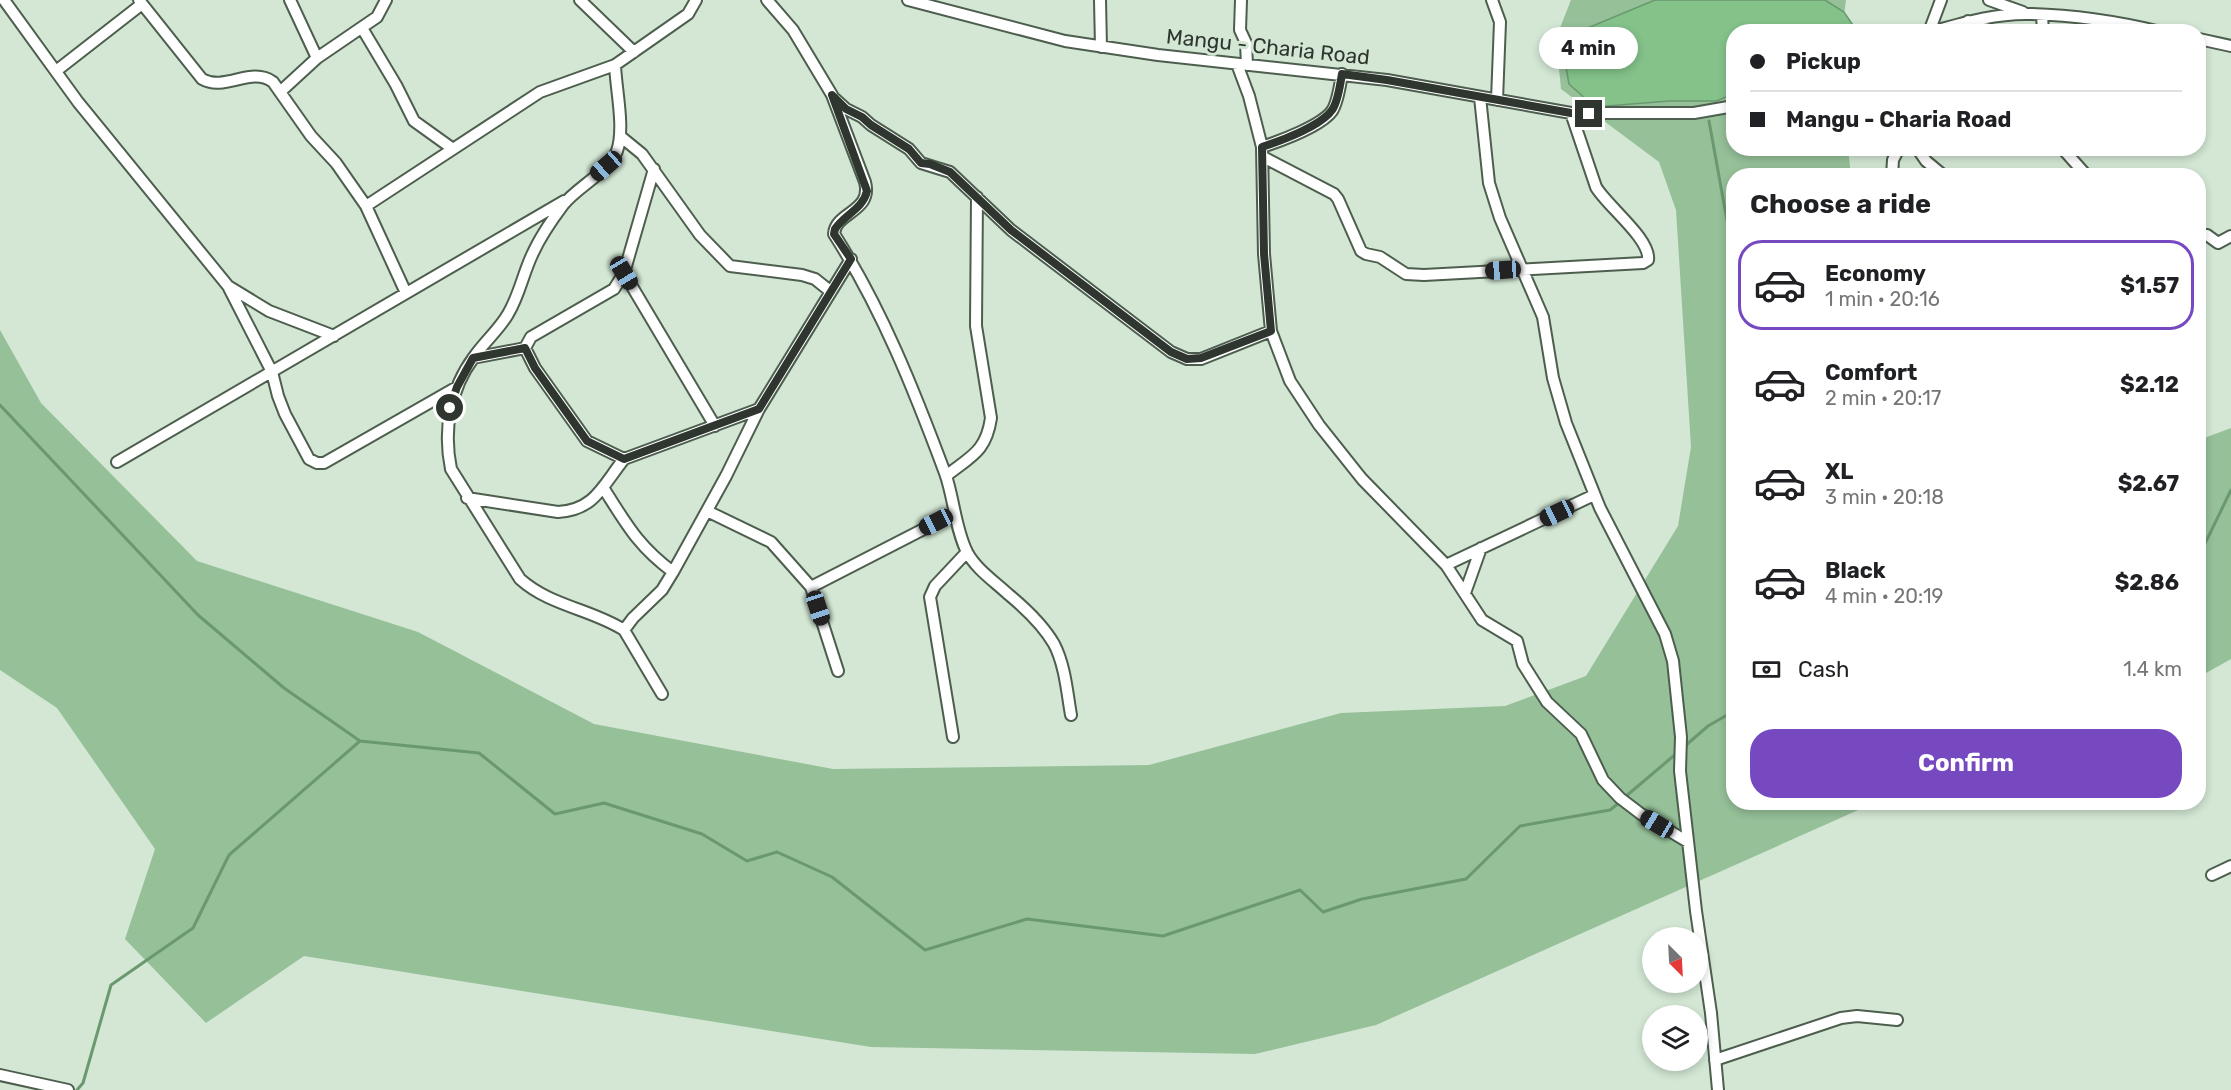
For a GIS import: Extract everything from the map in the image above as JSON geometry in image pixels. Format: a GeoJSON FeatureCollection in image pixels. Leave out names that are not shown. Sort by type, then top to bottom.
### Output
{"type":"FeatureCollection","features":[{"type":"Feature","properties":{"kind":"street"},"geometry":{"type":"LineString","coordinates":[[4,0],[78,102],[228,286],[272,372],[285,414],[309,459],[317,463],[324,463],[457,387]]}},
{"type":"Feature","properties":{"kind":"street"},"geometry":{"type":"LineString","coordinates":[[303,0],[291,2],[317,58]]}},
{"type":"Feature","properties":{"kind":"street"},"geometry":{"type":"LineString","coordinates":[[280,92],[317,58],[377,17],[386,0]]}},
{"type":"Feature","properties":{"kind":"street"},"geometry":{"type":"LineString","coordinates":[[580,0],[634,52]]}},
{"type":"Feature","properties":{"kind":"street"},"geometry":{"type":"LineString","coordinates":[[366,206],[547,88],[615,65],[688,14],[696,0]]}},
{"type":"Feature","properties":{"kind":"street"},"geometry":{"type":"LineString","coordinates":[[767,0],[793,30],[832,95],[867,191],[866,198],[835,229],[834,234],[851,259],[884,319],[904,365],[946,477],[967,552],[976,565],[1044,629],[1055,646],[1062,667],[1071,715]]}},
{"type":"Feature","properties":{"kind":"street","name":"Mangu - Charia Road"},"geometry":{"type":"LineString","coordinates":[[909,0],[1043,37],[1101,47],[1387,80],[1571,113],[1694,113],[1726,108]]}},
{"type":"Feature","properties":{"kind":"street"},"geometry":{"type":"LineString","coordinates":[[1100,0],[1101,47]]}},
{"type":"Feature","properties":{"kind":"street"},"geometry":{"type":"LineString","coordinates":[[1241,0],[1240,30],[1246,43],[1242,64],[1263,152],[1264,254],[1271,331],[1290,381],[1319,425],[1362,479],[1446,565],[1482,620],[1517,641],[1523,664],[1547,702],[1581,734],[1609,786],[1641,814],[1688,842]]}},
{"type":"Feature","properties":{"kind":"street"},"geometry":{"type":"LineString","coordinates":[[1492,0],[1500,22],[1497,100]]}},
{"type":"Feature","properties":{"kind":"street"},"geometry":{"type":"LineString","coordinates":[[1933,24],[1941,0]]}},
{"type":"Feature","properties":{"kind":"street"},"geometry":{"type":"LineString","coordinates":[[1989,0],[2029,14]]}},
{"type":"Feature","properties":{"kind":"street"},"geometry":{"type":"LineString","coordinates":[[56,71],[140,2],[202,79],[209,84],[258,75],[273,82],[311,136],[336,163],[366,206],[406,293]]}},
{"type":"Feature","properties":{"kind":"street"},"geometry":{"type":"LineString","coordinates":[[1958,24],[2029,14],[2124,24]]}},
{"type":"Feature","properties":{"kind":"street"},"geometry":{"type":"LineString","coordinates":[[2042,15],[2043,24]]}},
{"type":"Feature","properties":{"kind":"street"},"geometry":{"type":"LineString","coordinates":[[1968,21],[1975,24]]}},
{"type":"Feature","properties":{"kind":"street"},"geometry":{"type":"LineString","coordinates":[[362,28],[396,85],[414,121],[453,149]]}},
{"type":"Feature","properties":{"kind":"street"},"geometry":{"type":"LineString","coordinates":[[2206,41],[2231,46]]}},
{"type":"Feature","properties":{"kind":"street"},"geometry":{"type":"LineString","coordinates":[[615,65],[620,136],[613,159],[569,198],[546,227],[507,316],[473,358],[457,387],[450,408],[447,451],[451,469],[467,498],[520,579],[545,597],[604,619],[624,630],[662,694]]}},
{"type":"Feature","properties":{"kind":"street"},"geometry":{"type":"LineString","coordinates":[[1263,152],[1317,122],[1333,110],[1342,74]]}},
{"type":"Feature","properties":{"kind":"street"},"geometry":{"type":"LineString","coordinates":[[832,95],[846,109],[862,117],[909,149],[921,163],[950,172],[1011,230],[1171,352],[1187,359],[1201,358],[1271,331]]}},
{"type":"Feature","properties":{"kind":"street"},"geometry":{"type":"LineString","coordinates":[[1480,97],[1490,183],[1500,218],[1543,317],[1552,378],[1566,423],[1594,495],[1665,634],[1673,662],[1680,714],[1680,771],[1696,911],[1706,973],[1718,1090]]}},
{"type":"Feature","properties":{"kind":"street"},"geometry":{"type":"LineString","coordinates":[[1263,152],[1334,195],[1362,251],[1380,257],[1406,274],[1424,275],[1642,263],[1648,260],[1646,251],[1622,215],[1600,195],[1596,188],[1571,113]]}},
{"type":"Feature","properties":{"kind":"street"},"geometry":{"type":"LineString","coordinates":[[620,136],[642,154],[700,236],[730,266],[802,275],[815,279],[830,291]]}},
{"type":"Feature","properties":{"kind":"street"},"geometry":{"type":"LineString","coordinates":[[1923,156],[1934,168]]}},
{"type":"Feature","properties":{"kind":"street"},"geometry":{"type":"LineString","coordinates":[[2069,156],[2080,168]]}},
{"type":"Feature","properties":{"kind":"street"},"geometry":{"type":"LineString","coordinates":[[473,358],[525,348],[531,338],[614,289],[624,273],[654,169]]}},
{"type":"Feature","properties":{"kind":"street"},"geometry":{"type":"LineString","coordinates":[[946,477],[983,447],[989,433],[991,418],[976,326],[977,197]]}},
{"type":"Feature","properties":{"kind":"street"},"geometry":{"type":"LineString","coordinates":[[117,462],[569,198]]}},
{"type":"Feature","properties":{"kind":"street"},"geometry":{"type":"LineString","coordinates":[[2206,235],[2218,243],[2231,236]]}},
{"type":"Feature","properties":{"kind":"street"},"geometry":{"type":"LineString","coordinates":[[624,630],[662,590],[707,511],[759,409],[851,259]]}},
{"type":"Feature","properties":{"kind":"street"},"geometry":{"type":"LineString","coordinates":[[624,273],[715,426]]}},
{"type":"Feature","properties":{"kind":"street"},"geometry":{"type":"LineString","coordinates":[[228,286],[269,311],[334,336]]}},
{"type":"Feature","properties":{"kind":"street"},"geometry":{"type":"LineString","coordinates":[[525,348],[535,368],[587,441],[624,459]]}},
{"type":"Feature","properties":{"kind":"street"},"geometry":{"type":"LineString","coordinates":[[467,498],[571,512],[585,506],[603,489],[624,459],[759,409]]}},
{"type":"Feature","properties":{"kind":"street"},"geometry":{"type":"LineString","coordinates":[[603,489],[634,537],[651,556],[673,572]]}},
{"type":"Feature","properties":{"kind":"street"},"geometry":{"type":"LineString","coordinates":[[1446,565],[1594,495]]}},
{"type":"Feature","properties":{"kind":"street"},"geometry":{"type":"LineString","coordinates":[[707,511],[771,542],[811,586],[838,671]]}},
{"type":"Feature","properties":{"kind":"street"},"geometry":{"type":"LineString","coordinates":[[811,586],[955,513]]}},
{"type":"Feature","properties":{"kind":"street"},"geometry":{"type":"LineString","coordinates":[[1465,593],[1481,548]]}},
{"type":"Feature","properties":{"kind":"street"},"geometry":{"type":"LineString","coordinates":[[953,737],[930,597],[935,586],[967,552]]}},
{"type":"Feature","properties":{"kind":"street"},"geometry":{"type":"LineString","coordinates":[[2212,875],[2231,866]]}},
{"type":"Feature","properties":{"kind":"street"},"geometry":{"type":"LineString","coordinates":[[1715,1060],[1840,1018],[1857,1016],[1897,1020]]}},
{"type":"Feature","properties":{"kind":"street"},"geometry":{"type":"LineString","coordinates":[[0,1075],[68,1090]]}},
{"type":"Feature","properties":{"kind":"shaded area"},"geometry":{"type":"Polygon","coordinates":[[[1571,0],[1846,0],[1843,24],[1726,24],[1726,156],[1849,156],[1850,168],[1726,168],[1726,810],[1858,810],[1376,1025],[1255,1054],[871,1047],[304,956],[206,1023],[125,939],[155,849],[57,708],[0,670],[0,330],[41,403],[197,561],[418,632],[594,724],[833,769],[1149,765],[1341,713],[1505,706],[1586,676],[1678,526],[1691,447],[1676,210],[1659,162],[1561,89],[1556,38],[1571,0]]]}},
{"type":"Feature","properties":{"kind":"shaded area"},"geometry":{"type":"Polygon","coordinates":[[[1655,0],[1825,0],[1844,12],[1852,24],[1726,24],[1726,97],[1716,101],[1669,101],[1595,107],[1569,84],[1561,39],[1655,0]]]}},
{"type":"Feature","properties":{"kind":"shaded area"},"geometry":{"type":"Polygon","coordinates":[[[2231,428],[2231,659],[2206,673],[2206,437],[2231,428]]]}},
{"type":"Feature","properties":{"kind":"waterway"},"geometry":{"type":"LineString","coordinates":[[1709,121],[1726,215]]}},
{"type":"Feature","properties":{"kind":"waterway"},"geometry":{"type":"LineString","coordinates":[[0,405],[198,615],[284,688],[360,741],[479,753],[555,814],[604,803],[702,834],[747,861],[777,852],[832,877],[925,950],[1027,919],[1163,936],[1300,890],[1323,912],[1362,899],[1466,879],[1520,826],[1610,810],[1620,802]]}},
{"type":"Feature","properties":{"kind":"waterway"},"geometry":{"type":"LineString","coordinates":[[2206,542],[2231,490]]}},
{"type":"Feature","properties":{"kind":"waterway"},"geometry":{"type":"LineString","coordinates":[[1685,746],[1708,726],[1726,716]]}},
{"type":"Feature","properties":{"kind":"waterway"},"geometry":{"type":"LineString","coordinates":[[77,1090],[83,1083],[111,985],[193,928],[229,855],[360,741]]}},
{"type":"Feature","properties":{"kind":"waterway"},"geometry":{"type":"LineString","coordinates":[[1625,797],[1677,753]]}},
{"type":"Feature","properties":{"kind":"route"},"geometry":{"type":"LineString","coordinates":[[450,408],[457,387],[473,358],[525,348],[535,368],[587,441],[624,459],[759,409],[851,259],[834,234],[835,229],[866,198],[865,182],[832,95],[846,109],[862,117],[909,149],[921,163],[950,172],[1011,230],[1171,352],[1187,359],[1201,358],[1271,331],[1264,254],[1262,147],[1289,137],[1317,122],[1333,110],[1342,74],[1571,113],[1589,114]]}}]}
